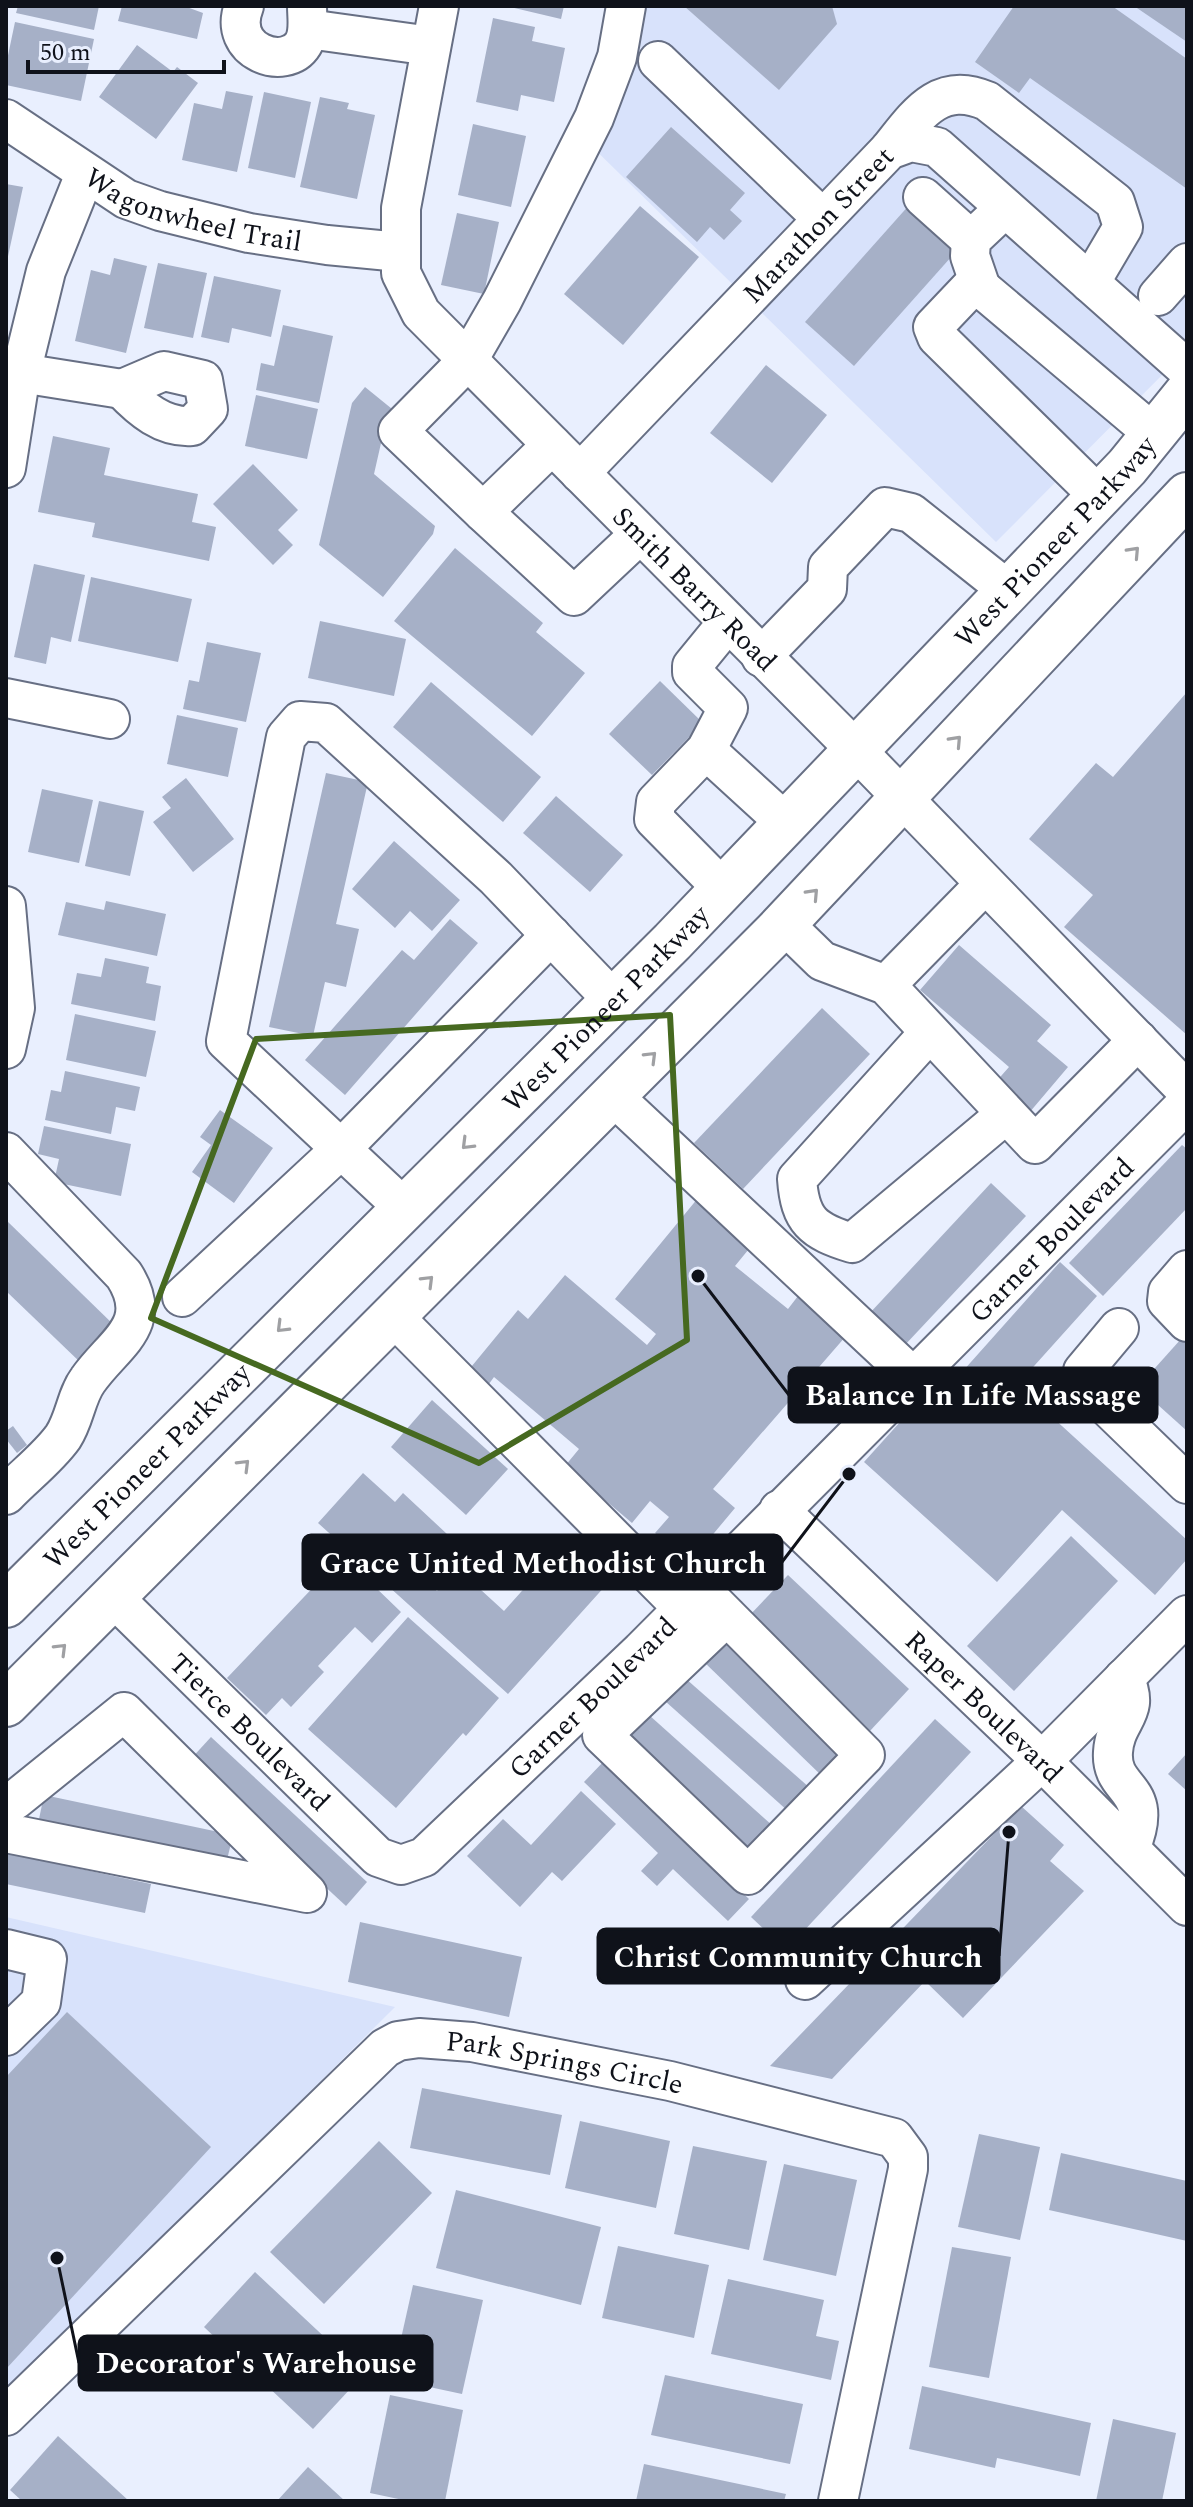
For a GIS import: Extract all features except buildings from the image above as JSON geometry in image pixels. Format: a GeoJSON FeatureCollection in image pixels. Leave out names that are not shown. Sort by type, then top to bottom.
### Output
{"type":"FeatureCollection","features":[{"type":"Feature","properties":{"kind":"main road","name":"West Pioneer Parkway"},"geometry":{"type":"LineString","coordinates":[[6,1605],[787,824],[1099,496],[1187,393]]}},
{"type":"Feature","properties":{"kind":"main road"},"geometry":{"type":"LineString","coordinates":[[6,1704],[784,924],[1187,495]]}},
{"type":"Feature","properties":{"kind":"street"},"geometry":{"type":"LineString","coordinates":[[244,6],[239,20],[240,35],[254,50],[266,55],[278,57],[300,49],[308,18],[431,46]]}},
{"type":"Feature","properties":{"kind":"street","name":"Smith Barry Road"},"geometry":{"type":"LineString","coordinates":[[439,6],[401,208],[401,273],[408,294],[421,313],[856,750],[1187,1091]]}},
{"type":"Feature","properties":{"kind":"street"},"geometry":{"type":"LineString","coordinates":[[626,6],[617,57],[594,118],[502,301],[468,360],[398,431],[574,596],[640,534]]}},
{"type":"Feature","properties":{"kind":"street"},"geometry":{"type":"LineString","coordinates":[[658,61],[823,219]]}},
{"type":"Feature","properties":{"kind":"street"},"geometry":{"type":"LineString","coordinates":[[889,150],[931,103],[967,92],[987,101],[1115,202],[1123,227],[1090,283]]}},
{"type":"Feature","properties":{"kind":"street","name":"Wagonwheel Trail"},"geometry":{"type":"LineString","coordinates":[[6,119],[126,199],[160,211],[249,233],[400,252]]}},
{"type":"Feature","properties":{"kind":"street","name":"Marathon Street"},"geometry":{"type":"LineString","coordinates":[[580,473],[889,150],[911,142],[937,147],[1187,369]]}},
{"type":"Feature","properties":{"kind":"street"},"geometry":{"type":"LineString","coordinates":[[6,468],[21,373],[21,306],[46,271],[85,174]]}},
{"type":"Feature","properties":{"kind":"street"},"geometry":{"type":"LineString","coordinates":[[923,197],[971,240]]}},
{"type":"Feature","properties":{"kind":"street"},"geometry":{"type":"LineString","coordinates":[[1005,208],[971,240],[970,256],[981,288],[1154,434]]}},
{"type":"Feature","properties":{"kind":"street"},"geometry":{"type":"LineString","coordinates":[[1158,296],[1187,263]]}},
{"type":"Feature","properties":{"kind":"street"},"geometry":{"type":"LineString","coordinates":[[981,288],[971,287],[933,327],[937,337],[1099,496]]}},
{"type":"Feature","properties":{"kind":"street"},"geometry":{"type":"LineString","coordinates":[[21,373],[122,389]]}},
{"type":"Feature","properties":{"kind":"street"},"geometry":{"type":"LineString","coordinates":[[483,512],[552,445]]}},
{"type":"Feature","properties":{"kind":"street"},"geometry":{"type":"LineString","coordinates":[[723,889],[654,819],[656,802],[706,750],[728,708],[827,589],[828,567],[885,507],[911,513],[1009,591]]}},
{"type":"Feature","properties":{"kind":"street"},"geometry":{"type":"LineString","coordinates":[[728,622],[692,666],[692,672],[728,708]]}},
{"type":"Feature","properties":{"kind":"street"},"geometry":{"type":"LineString","coordinates":[[6,698],[110,719]]}},
{"type":"Feature","properties":{"kind":"street"},"geometry":{"type":"LineString","coordinates":[[403,1207],[226,1041],[286,737],[300,721],[326,723],[496,878],[613,1000]]}},
{"type":"Feature","properties":{"kind":"street"},"geometry":{"type":"LineString","coordinates":[[706,750],[787,824]]}},
{"type":"Feature","properties":{"kind":"street"},"geometry":{"type":"LineString","coordinates":[[886,985],[985,884]]}},
{"type":"Feature","properties":{"kind":"street"},"geometry":{"type":"LineString","coordinates":[[6,906],[15,1008],[6,1049]]}},
{"type":"Feature","properties":{"kind":"street"},"geometry":{"type":"LineString","coordinates":[[784,924],[822,961],[886,985],[1035,1144],[1138,1040]]}},
{"type":"Feature","properties":{"kind":"street"},"geometry":{"type":"LineString","coordinates":[[182,1297],[341,1149],[551,935]]}},
{"type":"Feature","properties":{"kind":"street"},"geometry":{"type":"LineString","coordinates":[[929,1033],[797,1179],[799,1207],[824,1234],[852,1243],[1006,1114]]}},
{"type":"Feature","properties":{"kind":"street"},"geometry":{"type":"LineString","coordinates":[[613,1096],[913,1377]]}},
{"type":"Feature","properties":{"kind":"street","name":"Garner Boulevard"},"geometry":{"type":"LineString","coordinates":[[392,1862],[401,1865],[424,1857],[703,1605],[779,1510],[1187,1103]]}},
{"type":"Feature","properties":{"kind":"street"},"geometry":{"type":"LineString","coordinates":[[6,1152],[124,1275],[135,1292],[136,1310],[130,1332],[87,1381],[63,1437],[6,1495]]}},
{"type":"Feature","properties":{"kind":"street"},"geometry":{"type":"LineString","coordinates":[[1187,1270],[1168,1292],[1167,1301],[1187,1322]]}},
{"type":"Feature","properties":{"kind":"street"},"geometry":{"type":"LineString","coordinates":[[393,1316],[865,1755],[748,1875],[602,1735],[703,1605]]}},
{"type":"Feature","properties":{"kind":"street"},"geometry":{"type":"LineString","coordinates":[[1119,1328],[1083,1371],[1085,1385],[1187,1484]]}},
{"type":"Feature","properties":{"kind":"street","name":"Raper Boulevard"},"geometry":{"type":"LineString","coordinates":[[779,1510],[1042,1761],[1135,1836],[1187,1906]]}},
{"type":"Feature","properties":{"kind":"street","name":"Tierce Boulevard"},"geometry":{"type":"LineString","coordinates":[[113,1597],[378,1857],[392,1862]]}},
{"type":"Feature","properties":{"kind":"street"},"geometry":{"type":"LineString","coordinates":[[805,1980],[1042,1761],[1187,1615]]}},
{"type":"Feature","properties":{"kind":"street"},"geometry":{"type":"LineString","coordinates":[[1124,1678],[1133,1696],[1130,1711],[1117,1730],[1112,1755],[1120,1777],[1138,1802],[1135,1836],[1187,1870]]}},
{"type":"Feature","properties":{"kind":"street"},"geometry":{"type":"LineString","coordinates":[[124,1712],[307,1893],[8,1809],[124,1712]]}},
{"type":"Feature","properties":{"kind":"street"},"geometry":{"type":"LineString","coordinates":[[6,1949],[47,1959],[41,2002],[6,2036]]}},
{"type":"Feature","properties":{"kind":"street","name":"Park Springs Circle"},"geometry":{"type":"LineString","coordinates":[[6,2416],[385,2048],[398,2041],[419,2038],[472,2042],[670,2081],[894,2138],[908,2157],[908,2169],[838,2501]]}},
{"type":"Feature","properties":{"kind":"highlighted area"},"geometry":{"type":"Polygon","coordinates":[[[670,1015],[687,1340],[479,1463],[151,1318],[256,1039],[670,1015]]]}},
{"type":"Feature","properties":{"kind":"shaded area"},"geometry":{"type":"Polygon","coordinates":[[[646,6],[1187,6],[1187,350],[996,542],[576,131],[646,6]]]}},
{"type":"Feature","properties":{"kind":"shaded area"},"geometry":{"type":"Polygon","coordinates":[[[6,1917],[395,2007],[6,2394],[6,1917]]]}},
{"type":"Feature","properties":{"kind":"place","name":"Balance In Life Massage"},"geometry":{"type":"Point","coordinates":[698,1276]}},
{"type":"Feature","properties":{"kind":"place","name":"Grace United Methodist Church"},"geometry":{"type":"Point","coordinates":[849,1474]}},
{"type":"Feature","properties":{"kind":"place","name":"Christ Community Church"},"geometry":{"type":"Point","coordinates":[1009,1832]}},
{"type":"Feature","properties":{"kind":"place","name":"Decorator's Warehouse"},"geometry":{"type":"Point","coordinates":[57,2258]}}]}
